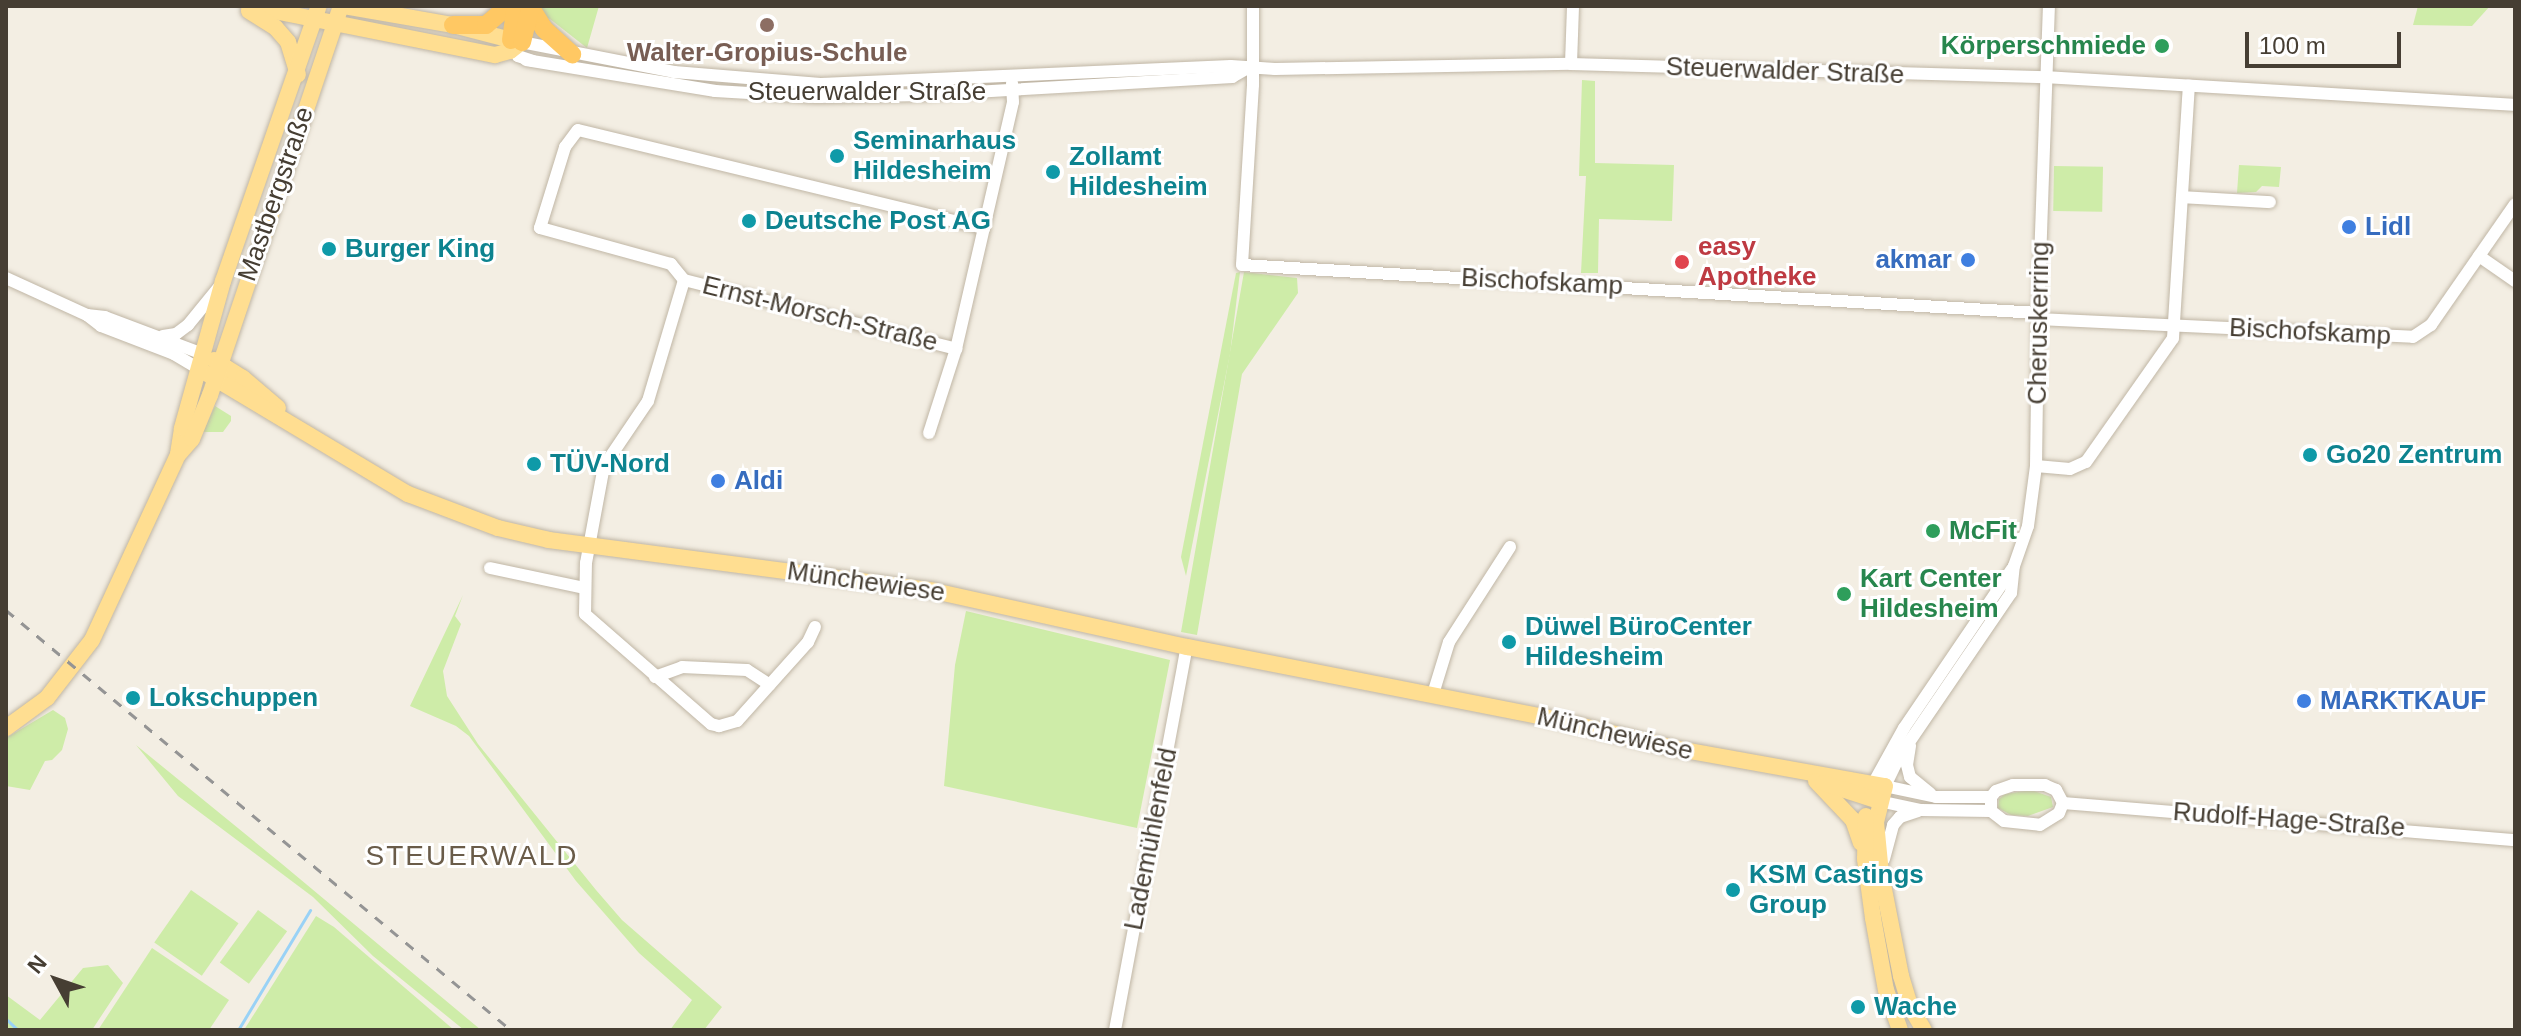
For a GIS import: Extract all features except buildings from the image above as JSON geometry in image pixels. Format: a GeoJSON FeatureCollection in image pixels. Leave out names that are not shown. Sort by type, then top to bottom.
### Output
{"type":"FeatureCollection","features":[{"type":"Feature","properties":{"kind":"highway"},"geometry":{"type":"LineString","coordinates":[[453,25],[486,25],[508,6]]}},
{"type":"Feature","properties":{"kind":"highway"},"geometry":{"type":"LineString","coordinates":[[516,44],[526,7]]}},
{"type":"Feature","properties":{"kind":"highway"},"geometry":{"type":"LineString","coordinates":[[526,7],[544,29],[572,54]]}},
{"type":"Feature","properties":{"kind":"main road"},"geometry":{"type":"LineString","coordinates":[[241,6],[275,27],[288,42],[298,74]]}},
{"type":"Feature","properties":{"kind":"main road","name":"Steuerwalder Straße"},"geometry":{"type":"LineString","coordinates":[[249,6],[318,13],[336,25],[495,55]]}},
{"type":"Feature","properties":{"kind":"main road","name":"Mastbergstraße"},"geometry":{"type":"LineString","coordinates":[[178,455],[192,439],[218,371],[257,246],[342,6]]}},
{"type":"Feature","properties":{"kind":"main road","name":"Steuerwalder Straße"},"geometry":{"type":"LineString","coordinates":[[342,6],[453,25],[516,44]]}},
{"type":"Feature","properties":{"kind":"main road","name":"Mastbergstraße"},"geometry":{"type":"LineString","coordinates":[[6,728],[47,698],[92,640],[113,601],[178,455],[182,428],[223,281],[318,13]]}},
{"type":"Feature","properties":{"kind":"main road"},"geometry":{"type":"LineString","coordinates":[[495,55],[516,44]]}},
{"type":"Feature","properties":{"kind":"main road"},"geometry":{"type":"LineString","coordinates":[[201,362],[218,371]]}},
{"type":"Feature","properties":{"kind":"main road","name":"Münchewiese"},"geometry":{"type":"LineString","coordinates":[[218,371],[313,438],[429,503],[498,528],[589,548],[898,584],[1055,615],[1187,647],[1433,694],[1797,773],[1816,781],[1877,792]]}},
{"type":"Feature","properties":{"kind":"main road","name":"Münchewiese"},"geometry":{"type":"LineString","coordinates":[[1797,773],[1826,773],[1877,792]]}},
{"type":"Feature","properties":{"kind":"main road","name":"Münchewiese"},"geometry":{"type":"LineString","coordinates":[[1816,781],[1853,820],[1865,859]]}},
{"type":"Feature","properties":{"kind":"main road"},"geometry":{"type":"LineString","coordinates":[[1877,792],[1865,859],[1886,990],[1900,1030]]}},
{"type":"Feature","properties":{"kind":"main road"},"geometry":{"type":"LineString","coordinates":[[1877,792],[1876,835],[1881,874],[1901,976],[1910,1006],[1924,1030]]}},
{"type":"Feature","properties":{"kind":"street"},"geometry":{"type":"LineString","coordinates":[[1249,69],[1253,6]]}},
{"type":"Feature","properties":{"kind":"street"},"geometry":{"type":"LineString","coordinates":[[1571,64],[1573,6]]}},
{"type":"Feature","properties":{"kind":"street","name":"Cheruskerring"},"geometry":{"type":"LineString","coordinates":[[1877,792],[2011,593],[2014,566],[2028,526],[2036,466],[2049,6]]}},
{"type":"Feature","properties":{"kind":"street","name":"Steuerwalder Straße"},"geometry":{"type":"LineString","coordinates":[[533,61],[518,56],[516,44],[685,74],[781,82],[1012,84],[1232,77],[1249,69],[1571,64],[2046,77],[2515,105]]}},
{"type":"Feature","properties":{"kind":"street","name":"Steuerwalder Straße"},"geometry":{"type":"LineString","coordinates":[[495,55],[624,78],[755,95],[877,96],[1012,84]]}},
{"type":"Feature","properties":{"kind":"street","name":"Bischofskamp"},"geometry":{"type":"LineString","coordinates":[[1249,69],[1242,265],[2174,325],[2413,337],[2431,325],[2515,204]]}},
{"type":"Feature","properties":{"kind":"street"},"geometry":{"type":"LineString","coordinates":[[929,433],[956,349],[1012,84]]}},
{"type":"Feature","properties":{"kind":"street"},"geometry":{"type":"LineString","coordinates":[[2036,466],[2070,469],[2086,462],[2171,342],[2189,86]]}},
{"type":"Feature","properties":{"kind":"street"},"geometry":{"type":"LineString","coordinates":[[684,280],[671,264],[540,228],[565,147],[578,130],[984,228]]}},
{"type":"Feature","properties":{"kind":"street"},"geometry":{"type":"LineString","coordinates":[[2182,197],[2270,202]]}},
{"type":"Feature","properties":{"kind":"street"},"geometry":{"type":"LineString","coordinates":[[2479,256],[2515,281]]}},
{"type":"Feature","properties":{"kind":"street"},"geometry":{"type":"LineString","coordinates":[[6,278],[87,315],[101,326],[201,362]]}},
{"type":"Feature","properties":{"kind":"street","name":"Ernst-Morsch-Straße"},"geometry":{"type":"LineString","coordinates":[[584,588],[604,466],[648,401],[684,280],[956,349]]}},
{"type":"Feature","properties":{"kind":"street"},"geometry":{"type":"LineString","coordinates":[[159,337],[176,334],[188,325],[223,281]]}},
{"type":"Feature","properties":{"kind":"street"},"geometry":{"type":"LineString","coordinates":[[87,315],[105,317],[159,337],[201,362]]}},
{"type":"Feature","properties":{"kind":"street"},"geometry":{"type":"LineString","coordinates":[[1433,694],[1449,642],[1510,547]]}},
{"type":"Feature","properties":{"kind":"street","name":"Cheruskerring"},"geometry":{"type":"LineString","coordinates":[[1877,792],[1904,728],[2014,566]]}},
{"type":"Feature","properties":{"kind":"street"},"geometry":{"type":"LineString","coordinates":[[490,568],[584,588],[585,614],[711,724],[719,726],[737,721],[808,642],[815,627]]}},
{"type":"Feature","properties":{"kind":"street","name":"Lademühlenfeld"},"geometry":{"type":"LineString","coordinates":[[1115,1030],[1187,647]]}},
{"type":"Feature","properties":{"kind":"street"},"geometry":{"type":"LineString","coordinates":[[655,677],[682,667],[747,670],[770,685]]}},
{"type":"Feature","properties":{"kind":"street"},"geometry":{"type":"LineString","coordinates":[[1911,742],[1907,765],[1910,777],[1936,797]]}},
{"type":"Feature","properties":{"kind":"street","name":"Rudolf-Hage-Straße"},"geometry":{"type":"LineString","coordinates":[[1991,804],[1996,791],[2013,785],[2045,785],[2056,790],[2063,803]]}},
{"type":"Feature","properties":{"kind":"street","name":"Rudolf-Hage-Straße"},"geometry":{"type":"LineString","coordinates":[[1877,792],[1991,804],[2004,821],[2040,825],[2059,813],[2063,803]]}},
{"type":"Feature","properties":{"kind":"street","name":"Rudolf-Hage-Straße"},"geometry":{"type":"LineString","coordinates":[[1877,792],[1921,810],[1991,804]]}},
{"type":"Feature","properties":{"kind":"street","name":"Rudolf-Hage-Straße"},"geometry":{"type":"LineString","coordinates":[[2063,803],[2515,840]]}},
{"type":"Feature","properties":{"kind":"street"},"geometry":{"type":"LineString","coordinates":[[1881,874],[1893,825],[1900,817],[1921,810]]}},
{"type":"Feature","properties":{"kind":"green space"},"geometry":{"type":"Polygon","coordinates":[[[521,6],[599,6],[587,48],[550,19],[521,6]]]}},
{"type":"Feature","properties":{"kind":"green space"},"geometry":{"type":"Polygon","coordinates":[[[2418,6],[2490,6],[2472,26],[2413,25],[2418,6]]]}},
{"type":"Feature","properties":{"kind":"green space"},"geometry":{"type":"Polygon","coordinates":[[[1582,80],[1595,81],[1595,163],[1674,165],[1672,221],[1599,219],[1598,273],[1581,273],[1586,176],[1579,176],[1582,80]]]}},
{"type":"Feature","properties":{"kind":"green space"},"geometry":{"type":"Polygon","coordinates":[[[2239,165],[2281,167],[2279,187],[2262,186],[2256,192],[2237,193],[2239,165]]]}},
{"type":"Feature","properties":{"kind":"green space"},"geometry":{"type":"Polygon","coordinates":[[[2054,166],[2103,167],[2102,212],[2053,211],[2054,166]]]}},
{"type":"Feature","properties":{"kind":"green space"},"geometry":{"type":"Polygon","coordinates":[[[1240,272],[1230,354],[1186,576],[1181,557],[1236,273],[1240,272]]]}},
{"type":"Feature","properties":{"kind":"green space"},"geometry":{"type":"Polygon","coordinates":[[[1244,272],[1297,278],[1298,293],[1242,374],[1197,635],[1181,632],[1244,272]]]}},
{"type":"Feature","properties":{"kind":"green space"},"geometry":{"type":"Polygon","coordinates":[[[215,406],[231,416],[231,421],[223,432],[203,432],[215,406]]]}},
{"type":"Feature","properties":{"kind":"green space"},"geometry":{"type":"Polygon","coordinates":[[[463,595],[455,616],[461,624],[443,671],[447,696],[478,744],[622,920],[722,1007],[704,1030],[670,1030],[692,1000],[639,953],[576,881],[469,736],[456,726],[410,706],[463,595]]]}},
{"type":"Feature","properties":{"kind":"green space"},"geometry":{"type":"Polygon","coordinates":[[[966,611],[1170,660],[1137,828],[944,786],[955,665],[966,611]]]}},
{"type":"Feature","properties":{"kind":"green space"},"geometry":{"type":"Polygon","coordinates":[[[53,710],[65,718],[68,729],[62,750],[52,760],[45,761],[30,790],[6,786],[6,738],[53,710]]]}},
{"type":"Feature","properties":{"kind":"green space"},"geometry":{"type":"Polygon","coordinates":[[[136,745],[481,1030],[464,1030],[373,956],[313,897],[178,796],[136,745]]]}},
{"type":"Feature","properties":{"kind":"green space"},"geometry":{"type":"Polygon","coordinates":[[[2031,790],[2051,797],[2053,807],[2028,816],[2011,815],[1998,808],[1999,799],[2005,794],[2031,790]]]}},
{"type":"Feature","properties":{"kind":"green space"},"geometry":{"type":"Polygon","coordinates":[[[191,890],[239,923],[202,976],[154,942],[191,890]]]}},
{"type":"Feature","properties":{"kind":"green space"},"geometry":{"type":"Polygon","coordinates":[[[258,910],[287,931],[249,984],[220,963],[258,910]]]}},
{"type":"Feature","properties":{"kind":"green space"},"geometry":{"type":"Polygon","coordinates":[[[316,916],[334,927],[454,1030],[244,1030],[316,916]]]}},
{"type":"Feature","properties":{"kind":"green space"},"geometry":{"type":"Polygon","coordinates":[[[152,948],[229,1000],[209,1030],[98,1030],[152,948]]]}},
{"type":"Feature","properties":{"kind":"green space"},"geometry":{"type":"Polygon","coordinates":[[[108,965],[123,983],[92,1030],[6,1030],[6,995],[40,1020],[83,968],[108,965]]]}},
{"type":"Feature","properties":{"kind":"waterway"},"geometry":{"type":"LineString","coordinates":[[238,1030],[310,910]]}},
{"type":"Feature","properties":{"kind":"waterway"},"geometry":{"type":"LineString","coordinates":[[6,1019],[18,1030]]}},
{"type":"Feature","properties":{"kind":"railway"},"geometry":{"type":"LineString","coordinates":[[6,610],[511,1030]]}},
{"type":"Feature","properties":{"kind":"place","name":"Walter-Gropius-Schule"},"geometry":{"type":"Point","coordinates":[767,25]}},
{"type":"Feature","properties":{"kind":"place","name":"Körperschmiede"},"geometry":{"type":"Point","coordinates":[2162,46]}},
{"type":"Feature","properties":{"kind":"place","name":"Seminarhaus Hildesheim"},"geometry":{"type":"Point","coordinates":[837,156]}},
{"type":"Feature","properties":{"kind":"place","name":"Zollamt Hildesheim"},"geometry":{"type":"Point","coordinates":[1053,172]}},
{"type":"Feature","properties":{"kind":"place","name":"Deutsche Post AG"},"geometry":{"type":"Point","coordinates":[749,221]}},
{"type":"Feature","properties":{"kind":"place","name":"Lidl"},"geometry":{"type":"Point","coordinates":[2349,227]}},
{"type":"Feature","properties":{"kind":"place","name":"Burger King"},"geometry":{"type":"Point","coordinates":[329,249]}},
{"type":"Feature","properties":{"kind":"place","name":"akmar"},"geometry":{"type":"Point","coordinates":[1968,260]}},
{"type":"Feature","properties":{"kind":"place","name":"easy Apotheke"},"geometry":{"type":"Point","coordinates":[1682,262]}},
{"type":"Feature","properties":{"kind":"place","name":"Go20 Zentrum"},"geometry":{"type":"Point","coordinates":[2310,455]}},
{"type":"Feature","properties":{"kind":"place","name":"TÜV-Nord"},"geometry":{"type":"Point","coordinates":[534,464]}},
{"type":"Feature","properties":{"kind":"place","name":"Aldi"},"geometry":{"type":"Point","coordinates":[718,481]}},
{"type":"Feature","properties":{"kind":"place","name":"McFit"},"geometry":{"type":"Point","coordinates":[1933,531]}},
{"type":"Feature","properties":{"kind":"place","name":"Kart Center Hildesheim"},"geometry":{"type":"Point","coordinates":[1844,594]}},
{"type":"Feature","properties":{"kind":"place","name":"Düwel BüroCenter Hildesheim"},"geometry":{"type":"Point","coordinates":[1509,642]}},
{"type":"Feature","properties":{"kind":"place","name":"Lokschuppen"},"geometry":{"type":"Point","coordinates":[133,698]}},
{"type":"Feature","properties":{"kind":"place","name":"MARKTKAUF"},"geometry":{"type":"Point","coordinates":[2304,701]}},
{"type":"Feature","properties":{"kind":"place","name":"KSM Castings Group"},"geometry":{"type":"Point","coordinates":[1733,890]}},
{"type":"Feature","properties":{"kind":"place","name":"Wache"},"geometry":{"type":"Point","coordinates":[1858,1007]}},
{"type":"Feature","properties":{"kind":"district","name":"STEUERWALD"},"geometry":{"type":"Point","coordinates":[472,856]}}]}
